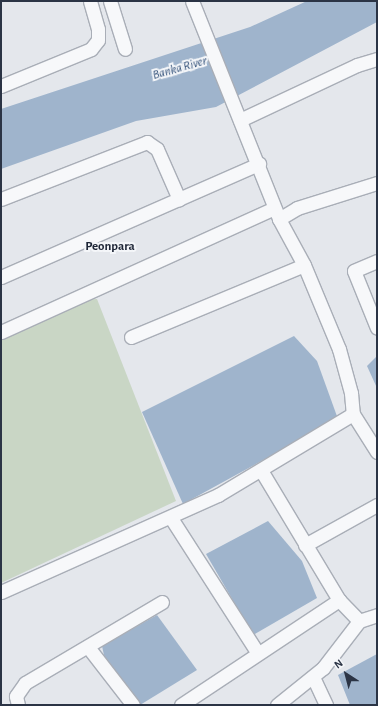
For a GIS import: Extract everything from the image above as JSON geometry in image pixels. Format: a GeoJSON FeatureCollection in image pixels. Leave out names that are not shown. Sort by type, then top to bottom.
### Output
{"type":"FeatureCollection","features":[{"type":"Feature","properties":{"kind":"street"},"geometry":{"type":"LineString","coordinates":[[2,83],[91,49],[98,40],[98,29],[90,1]]}},
{"type":"Feature","properties":{"kind":"street"},"geometry":{"type":"LineString","coordinates":[[110,1],[125,50]]}},
{"type":"Feature","properties":{"kind":"street"},"geometry":{"type":"LineString","coordinates":[[192,1],[259,164],[276,213],[304,265],[338,349],[351,393],[352,414],[377,452]]}},
{"type":"Feature","properties":{"kind":"street"},"geometry":{"type":"LineString","coordinates":[[240,120],[356,65],[377,59]]}},
{"type":"Feature","properties":{"kind":"street"},"geometry":{"type":"LineString","coordinates":[[1,199],[147,142],[157,149],[179,199]]}},
{"type":"Feature","properties":{"kind":"street"},"geometry":{"type":"LineString","coordinates":[[1,276],[259,164]]}},
{"type":"Feature","properties":{"kind":"street"},"geometry":{"type":"LineString","coordinates":[[1,332],[276,213],[377,183]]}},
{"type":"Feature","properties":{"kind":"street"},"geometry":{"type":"LineString","coordinates":[[377,261],[354,271],[377,328]]}},
{"type":"Feature","properties":{"kind":"street"},"geometry":{"type":"LineString","coordinates":[[131,337],[304,265]]}},
{"type":"Feature","properties":{"kind":"street"},"geometry":{"type":"LineString","coordinates":[[2,589],[170,518],[262,472],[352,414]]}},
{"type":"Feature","properties":{"kind":"street"},"geometry":{"type":"LineString","coordinates":[[262,472],[304,545],[339,600],[359,621]]}},
{"type":"Feature","properties":{"kind":"street"},"geometry":{"type":"LineString","coordinates":[[304,545],[377,506]]}},
{"type":"Feature","properties":{"kind":"street"},"geometry":{"type":"LineString","coordinates":[[170,518],[257,652]]}},
{"type":"Feature","properties":{"kind":"street"},"geometry":{"type":"LineString","coordinates":[[181,705],[257,652],[339,600]]}},
{"type":"Feature","properties":{"kind":"street"},"geometry":{"type":"LineString","coordinates":[[18,705],[16,696],[25,684],[162,602]]}},
{"type":"Feature","properties":{"kind":"street"},"geometry":{"type":"LineString","coordinates":[[277,705],[313,677],[359,621],[377,615]]}},
{"type":"Feature","properties":{"kind":"street"},"geometry":{"type":"LineString","coordinates":[[88,647],[133,705]]}},
{"type":"Feature","properties":{"kind":"street"},"geometry":{"type":"LineString","coordinates":[[313,677],[326,705]]}},
{"type":"Feature","properties":{"kind":"green space"},"geometry":{"type":"Polygon","coordinates":[[[97,299],[176,501],[1,583],[1,335],[75,300],[97,299]]]}},
{"type":"Feature","properties":{"kind":"water","name":"Banka River"},"geometry":{"type":"Polygon","coordinates":[[[307,1],[377,1],[377,22],[216,107],[136,121],[1,169],[1,109],[250,27],[307,1]]]}},
{"type":"Feature","properties":{"kind":"water"},"geometry":{"type":"Polygon","coordinates":[[[294,336],[317,361],[338,419],[183,504],[142,412],[294,336]]]}},
{"type":"Feature","properties":{"kind":"water"},"geometry":{"type":"Polygon","coordinates":[[[377,356],[377,388],[367,366],[377,356]]]}},
{"type":"Feature","properties":{"kind":"water"},"geometry":{"type":"Polygon","coordinates":[[[268,521],[302,561],[317,598],[253,635],[206,554],[268,521]]]}},
{"type":"Feature","properties":{"kind":"water"},"geometry":{"type":"Polygon","coordinates":[[[157,615],[197,670],[140,705],[107,669],[102,646],[157,615]]]}},
{"type":"Feature","properties":{"kind":"water"},"geometry":{"type":"Polygon","coordinates":[[[377,654],[377,705],[350,705],[338,675],[377,654]]]}},
{"type":"Feature","properties":{"kind":"district","name":"Peonpara"},"geometry":{"type":"Point","coordinates":[110,247]}}]}
